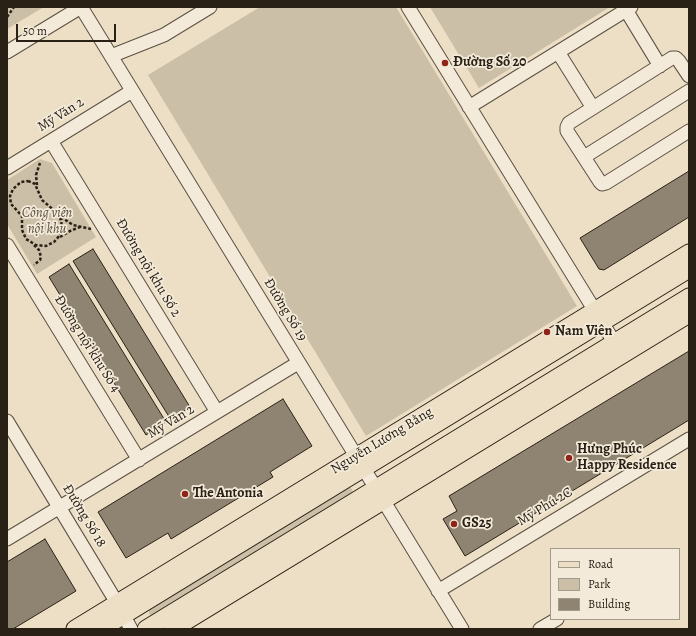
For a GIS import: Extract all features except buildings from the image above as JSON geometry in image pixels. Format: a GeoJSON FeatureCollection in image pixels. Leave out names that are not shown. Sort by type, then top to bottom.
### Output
{"type":"FeatureCollection","features":[{"type":"Feature","properties":{"kind":"main road","name":"Nguyễn Lương Bằng"},"geometry":{"type":"LineString","coordinates":[[599,317],[689,253]]}},
{"type":"Feature","properties":{"kind":"main road","name":"Nguyễn Lương Bằng"},"geometry":{"type":"LineString","coordinates":[[101,629],[124,616],[359,462],[599,317],[689,269]]}},
{"type":"Feature","properties":{"kind":"main road"},"geometry":{"type":"LineString","coordinates":[[146,629],[379,495],[618,349],[689,298]]}},
{"type":"Feature","properties":{"kind":"main road"},"geometry":{"type":"LineString","coordinates":[[618,349],[689,314]]}},
{"type":"Feature","properties":{"kind":"main road"},"geometry":{"type":"LineString","coordinates":[[173,629],[379,495]]}},
{"type":"Feature","properties":{"kind":"main road","name":"Nguyễn Lương Bằng"},"geometry":{"type":"LineString","coordinates":[[75,629],[124,616]]}},
{"type":"Feature","properties":{"kind":"street"},"geometry":{"type":"LineString","coordinates":[[7,52],[81,7]]}},
{"type":"Feature","properties":{"kind":"street","name":"Đường Số 19"},"geometry":{"type":"LineString","coordinates":[[81,7],[462,629]]}},
{"type":"Feature","properties":{"kind":"street"},"geometry":{"type":"LineString","coordinates":[[111,56],[164,35],[210,7]]}},
{"type":"Feature","properties":{"kind":"street"},"geometry":{"type":"LineString","coordinates":[[408,7],[618,349]]}},
{"type":"Feature","properties":{"kind":"street"},"geometry":{"type":"LineString","coordinates":[[469,106],[628,9],[660,66]]}},
{"type":"Feature","properties":{"kind":"street"},"geometry":{"type":"LineString","coordinates":[[558,52],[593,108]]}},
{"type":"Feature","properties":{"kind":"street"},"geometry":{"type":"LineString","coordinates":[[689,76],[680,61],[676,58],[672,58],[569,123],[567,126],[567,131],[602,184],[606,183],[689,131]]}},
{"type":"Feature","properties":{"kind":"street","name":"Mỹ Văn 2"},"geometry":{"type":"LineString","coordinates":[[7,168],[132,90]]}},
{"type":"Feature","properties":{"kind":"street"},"geometry":{"type":"LineString","coordinates":[[584,157],[689,91]]}},
{"type":"Feature","properties":{"kind":"street","name":"Đường nội khu Số 2"},"geometry":{"type":"LineString","coordinates":[[51,141],[217,412]]}},
{"type":"Feature","properties":{"kind":"street","name":"Đường nội khu Số 4"},"geometry":{"type":"LineString","coordinates":[[7,245],[139,460]]}},
{"type":"Feature","properties":{"kind":"street","name":"Mỹ Văn 2"},"geometry":{"type":"LineString","coordinates":[[7,539],[298,363]]}},
{"type":"Feature","properties":{"kind":"street","name":"Đường Số 18"},"geometry":{"type":"LineString","coordinates":[[7,421],[124,616]]}},
{"type":"Feature","properties":{"kind":"street","name":"Mỹ Phú 2C"},"geometry":{"type":"LineString","coordinates":[[438,591],[689,439]]}},
{"type":"Feature","properties":{"kind":"street"},"geometry":{"type":"LineString","coordinates":[[540,629],[555,620]]}},
{"type":"Feature","properties":{"kind":"path"},"geometry":{"type":"LineString","coordinates":[[7,17],[14,7]]}},
{"type":"Feature","properties":{"kind":"path"},"geometry":{"type":"LineString","coordinates":[[40,163],[36,175],[36,184],[42,200],[69,223],[80,227],[94,229]]}},
{"type":"Feature","properties":{"kind":"path"},"geometry":{"type":"LineString","coordinates":[[30,268],[38,263],[41,257],[39,250],[24,236],[22,230],[22,216],[11,204],[11,193],[17,185],[24,182],[31,182],[35,184],[39,191]]}},
{"type":"Feature","properties":{"kind":"path"},"geometry":{"type":"LineString","coordinates":[[7,194],[11,193]]}},
{"type":"Feature","properties":{"kind":"path"},"geometry":{"type":"LineString","coordinates":[[58,239],[62,228],[59,215]]}},
{"type":"Feature","properties":{"kind":"path"},"geometry":{"type":"LineString","coordinates":[[32,244],[46,246],[70,231],[80,227]]}},
{"type":"Feature","properties":{"kind":"green space"},"geometry":{"type":"Polygon","coordinates":[[[7,7],[44,7],[7,29],[7,7]]]}},
{"type":"Feature","properties":{"kind":"green space"},"geometry":{"type":"Polygon","coordinates":[[[260,7],[396,7],[577,306],[366,436],[148,75],[260,7]]]}},
{"type":"Feature","properties":{"kind":"green space"},"geometry":{"type":"Polygon","coordinates":[[[430,7],[610,7],[479,88],[430,7]]]}},
{"type":"Feature","properties":{"kind":"green space","name":"Công viên nội khu"},"geometry":{"type":"Polygon","coordinates":[[[40,159],[52,163],[96,237],[37,274],[7,224],[7,180],[40,159]]]}},
{"type":"Feature","properties":{"kind":"green space"},"geometry":{"type":"Polygon","coordinates":[[[348,487],[352,489],[353,493],[152,616],[149,614],[149,609],[348,487]]]}},
{"type":"Feature","properties":{"kind":"place","name":"Đường Số 20"},"geometry":{"type":"Point","coordinates":[445,63]}},
{"type":"Feature","properties":{"kind":"place","name":"Nam Viên"},"geometry":{"type":"Point","coordinates":[547,332]}},
{"type":"Feature","properties":{"kind":"place","name":"Hưng Phúc Happy Residence"},"geometry":{"type":"Point","coordinates":[569,458]}},
{"type":"Feature","properties":{"kind":"place","name":"The Antonia"},"geometry":{"type":"Point","coordinates":[185,494]}},
{"type":"Feature","properties":{"kind":"place","name":"GS25"},"geometry":{"type":"Point","coordinates":[454,524]}}]}
